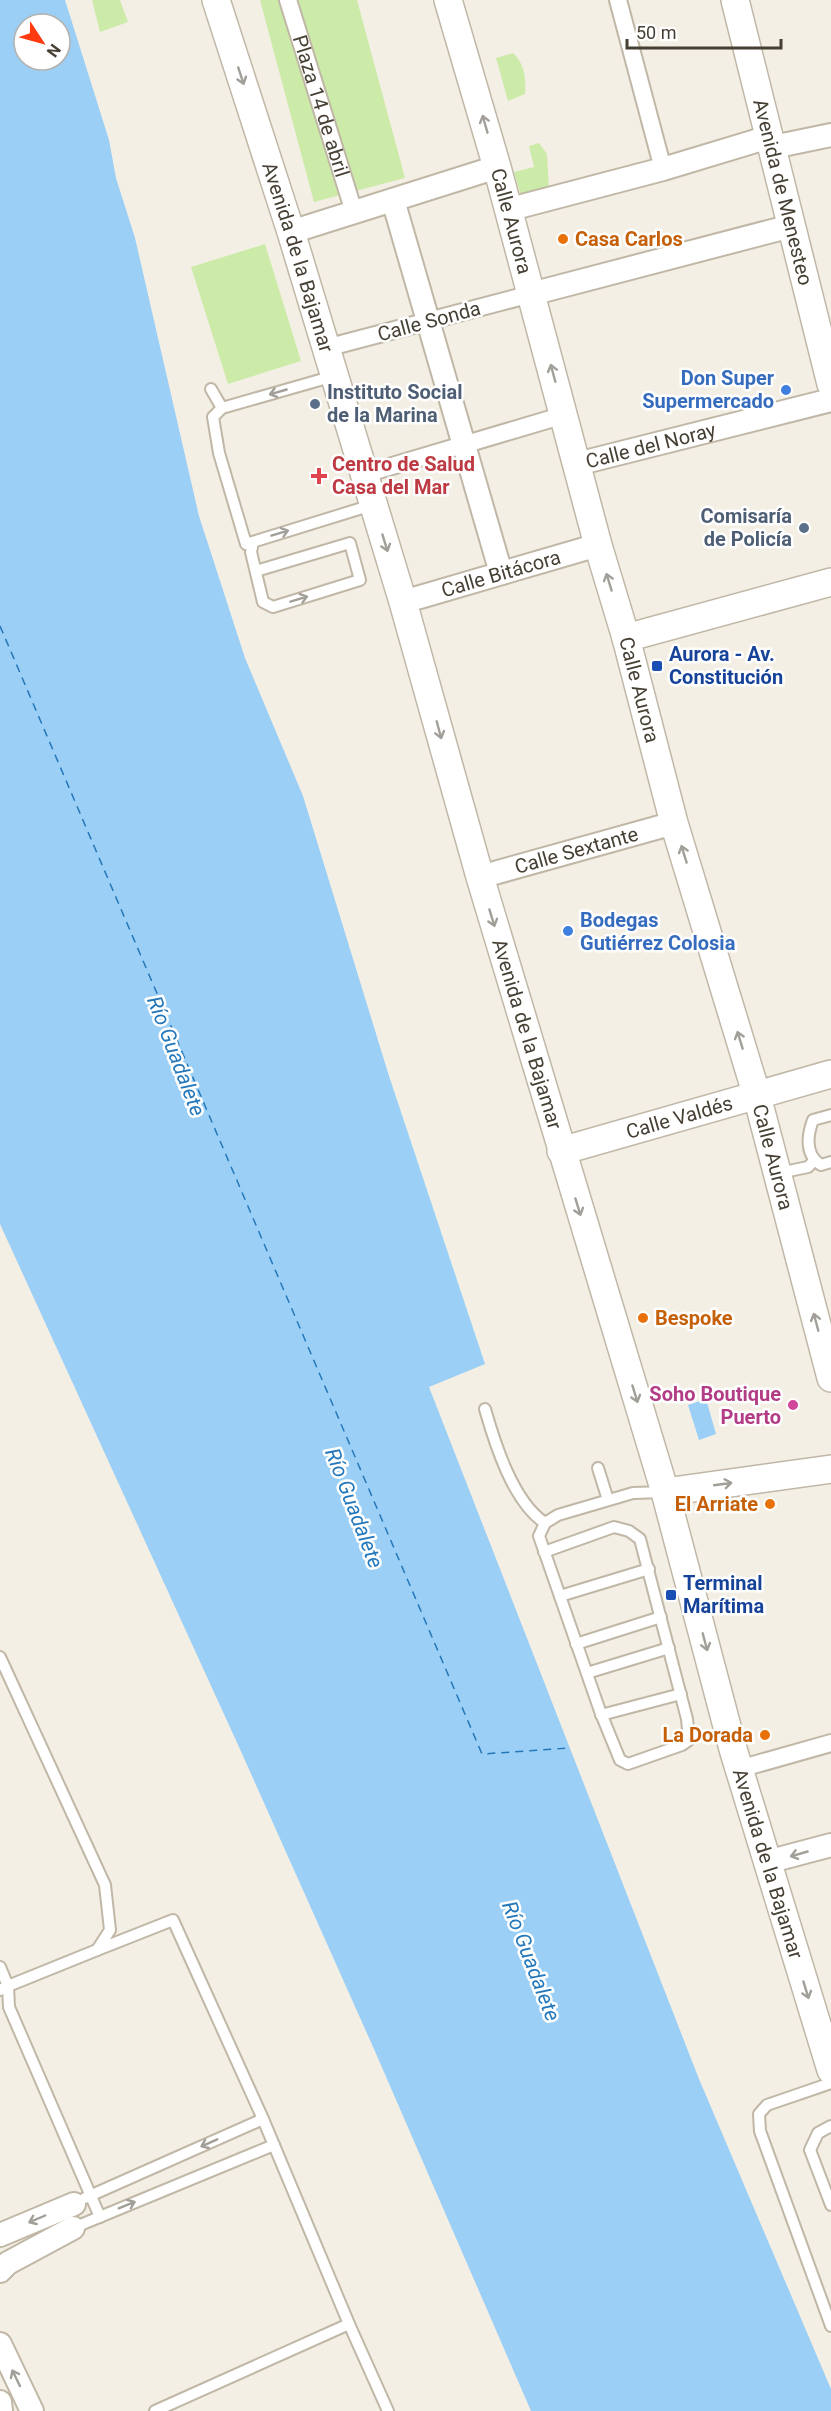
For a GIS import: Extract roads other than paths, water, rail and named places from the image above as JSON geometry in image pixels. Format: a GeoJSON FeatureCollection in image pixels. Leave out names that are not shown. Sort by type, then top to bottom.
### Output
{"type":"FeatureCollection","features":[{"type":"Feature","properties":{"kind":"street","name":"Avenida de la Bajamar"},"geometry":{"type":"LineString","coordinates":[[216,0],[223,37],[291,232],[403,602],[480,878],[665,1492],[739,1769],[831,2070]]}},
{"type":"Feature","properties":{"kind":"street","name":"Plaza 14 de abril"},"geometry":{"type":"LineString","coordinates":[[288,0],[354,212]]}},
{"type":"Feature","properties":{"kind":"street","name":"Calle Aurora"},"geometry":{"type":"LineString","coordinates":[[448,0],[497,167],[598,545],[626,638],[674,823],[757,1096],[831,1378]]}},
{"type":"Feature","properties":{"kind":"street"},"geometry":{"type":"LineString","coordinates":[[618,0],[663,169]]}},
{"type":"Feature","properties":{"kind":"street","name":"Avenida de Menesteo"},"geometry":{"type":"LineString","coordinates":[[735,0],[831,384]]}},
{"type":"Feature","properties":{"kind":"street"},"geometry":{"type":"LineString","coordinates":[[507,210],[771,142],[831,135]]}},
{"type":"Feature","properties":{"kind":"street"},"geometry":{"type":"LineString","coordinates":[[291,232],[497,167]]}},
{"type":"Feature","properties":{"kind":"street"},"geometry":{"type":"LineString","coordinates":[[393,200],[501,573]]}},
{"type":"Feature","properties":{"kind":"street"},"geometry":{"type":"LineString","coordinates":[[531,294],[791,226]]}},
{"type":"Feature","properties":{"kind":"street","name":"Calle Sonda"},"geometry":{"type":"LineString","coordinates":[[326,348],[531,294]]}},
{"type":"Feature","properties":{"kind":"street","name":"Calle del Noray"},"geometry":{"type":"LineString","coordinates":[[577,464],[831,400]]}},
{"type":"Feature","properties":{"kind":"street"},"geometry":{"type":"LineString","coordinates":[[364,474],[564,415]]}},
{"type":"Feature","properties":{"kind":"street","name":"Calle Bitácora"},"geometry":{"type":"LineString","coordinates":[[403,602],[598,545]]}},
{"type":"Feature","properties":{"kind":"street"},"geometry":{"type":"LineString","coordinates":[[626,638],[831,582]]}},
{"type":"Feature","properties":{"kind":"street","name":"Calle Sextante"},"geometry":{"type":"LineString","coordinates":[[480,878],[674,823]]}},
{"type":"Feature","properties":{"kind":"street","name":"Calle Valdés"},"geometry":{"type":"LineString","coordinates":[[561,1151],[831,1074]]}},
{"type":"Feature","properties":{"kind":"street"},"geometry":{"type":"LineString","coordinates":[[665,1492],[831,1469]]}},
{"type":"Feature","properties":{"kind":"street"},"geometry":{"type":"LineString","coordinates":[[739,1769],[831,1743]]}},
{"type":"Feature","properties":{"kind":"street"},"geometry":{"type":"LineString","coordinates":[[767,1862],[831,1845]]}},
{"type":"Feature","properties":{"kind":"street"},"geometry":{"type":"LineString","coordinates":[[0,2235],[83,2200]]}},
{"type":"Feature","properties":{"kind":"street"},"geometry":{"type":"LineString","coordinates":[[0,2260],[73,2228]]}},
{"type":"Feature","properties":{"kind":"street"},"geometry":{"type":"LineString","coordinates":[[0,2271],[8,2263],[73,2228]]}},
{"type":"Feature","properties":{"kind":"street"},"geometry":{"type":"LineString","coordinates":[[0,2344],[32,2411]]}},
{"type":"Feature","properties":{"kind":"street"},"geometry":{"type":"LineString","coordinates":[[0,2402],[1,2411]]}},
{"type":"Feature","properties":{"kind":"lane"},"geometry":{"type":"LineString","coordinates":[[334,376],[222,408],[213,417],[219,453],[246,544],[374,505]]}},
{"type":"Feature","properties":{"kind":"lane"},"geometry":{"type":"LineString","coordinates":[[211,389],[222,408]]}},
{"type":"Feature","properties":{"kind":"lane"},"geometry":{"type":"LineString","coordinates":[[253,542],[251,552],[263,602],[273,607],[360,580],[350,543],[256,571]]}},
{"type":"Feature","properties":{"kind":"lane"},"geometry":{"type":"LineString","coordinates":[[831,1115],[813,1120],[807,1137],[814,1161],[821,1165],[831,1162]]}},
{"type":"Feature","properties":{"kind":"lane"},"geometry":{"type":"LineString","coordinates":[[776,1174],[808,1167],[814,1161]]}},
{"type":"Feature","properties":{"kind":"lane"},"geometry":{"type":"LineString","coordinates":[[485,1409],[498,1453],[524,1502],[536,1518],[544,1523]]}},
{"type":"Feature","properties":{"kind":"lane"},"geometry":{"type":"LineString","coordinates":[[598,1468],[608,1500]]}},
{"type":"Feature","properties":{"kind":"lane"},"geometry":{"type":"LineString","coordinates":[[544,1552],[614,1527],[629,1531],[640,1539],[687,1719],[689,1740],[682,1745],[628,1764],[620,1760],[601,1716],[587,1673],[576,1644],[544,1552],[539,1536],[544,1523],[558,1515],[633,1493],[665,1492]]}},
{"type":"Feature","properties":{"kind":"lane"},"geometry":{"type":"LineString","coordinates":[[560,1596],[649,1569]]}},
{"type":"Feature","properties":{"kind":"lane"},"geometry":{"type":"LineString","coordinates":[[576,1644],[662,1617]]}},
{"type":"Feature","properties":{"kind":"lane"},"geometry":{"type":"LineString","coordinates":[[587,1673],[669,1648]]}},
{"type":"Feature","properties":{"kind":"lane"},"geometry":{"type":"LineString","coordinates":[[0,1657],[105,1885],[110,1930],[97,1950]]}},
{"type":"Feature","properties":{"kind":"lane"},"geometry":{"type":"LineString","coordinates":[[601,1716],[681,1694]]}},
{"type":"Feature","properties":{"kind":"lane"},"geometry":{"type":"LineString","coordinates":[[4,1988],[173,1920],[263,2119],[388,2411]]}},
{"type":"Feature","properties":{"kind":"lane"},"geometry":{"type":"LineString","coordinates":[[0,1967],[9,2007],[83,2200],[100,2217]]}},
{"type":"Feature","properties":{"kind":"lane"},"geometry":{"type":"LineString","coordinates":[[831,2083],[794,2094],[768,2105],[759,2114],[760,2131],[831,2325]]}},
{"type":"Feature","properties":{"kind":"lane"},"geometry":{"type":"LineString","coordinates":[[83,2200],[263,2119]]}},
{"type":"Feature","properties":{"kind":"lane"},"geometry":{"type":"LineString","coordinates":[[831,2126],[818,2133],[810,2150],[831,2205]]}},
{"type":"Feature","properties":{"kind":"lane"},"geometry":{"type":"LineString","coordinates":[[73,2228],[274,2145]]}},
{"type":"Feature","properties":{"kind":"lane"},"geometry":{"type":"LineString","coordinates":[[155,2411],[349,2324]]}},
{"type":"Feature","properties":{"kind":"water","name":"Río Guadalete"},"geometry":{"type":"Polygon","coordinates":[[[0,0],[65,0],[69,12],[12,12],[12,72],[72,72],[72,22],[109,140],[116,178],[135,238],[199,516],[245,658],[303,796],[389,1076],[485,1364],[429,1387],[699,2079],[831,2389],[831,2411],[531,2411],[374,2049],[0,1224],[0,0]]]}},
{"type":"Feature","properties":{"kind":"water"},"geometry":{"type":"Polygon","coordinates":[[[706,1399],[716,1434],[699,1440],[688,1405],[706,1399]]]}},
{"type":"Feature","properties":{"kind":"place","name":"Casa Carlos"},"geometry":{"type":"Point","coordinates":[563,239]}},
{"type":"Feature","properties":{"kind":"place","name":"Don Super Supermercado"},"geometry":{"type":"Point","coordinates":[786,390]}},
{"type":"Feature","properties":{"kind":"place","name":"Instituto Social de la Marina"},"geometry":{"type":"Point","coordinates":[315,404]}},
{"type":"Feature","properties":{"kind":"place","name":"Centro de Salud Casa del Mar"},"geometry":{"type":"Point","coordinates":[319,476]}},
{"type":"Feature","properties":{"kind":"place","name":"Comisaría de Policía"},"geometry":{"type":"Point","coordinates":[804,528]}},
{"type":"Feature","properties":{"kind":"place","name":"Aurora - Av. Constitución"},"geometry":{"type":"Point","coordinates":[657,666]}},
{"type":"Feature","properties":{"kind":"place","name":"Bodegas Gutiérrez Colosia"},"geometry":{"type":"Point","coordinates":[568,931]}},
{"type":"Feature","properties":{"kind":"place","name":"Bespoke"},"geometry":{"type":"Point","coordinates":[643,1318]}},
{"type":"Feature","properties":{"kind":"place","name":"Soho Boutique Puerto"},"geometry":{"type":"Point","coordinates":[793,1405]}},
{"type":"Feature","properties":{"kind":"place","name":"El Arriate"},"geometry":{"type":"Point","coordinates":[770,1504]}},
{"type":"Feature","properties":{"kind":"place","name":"Terminal Marítima"},"geometry":{"type":"Point","coordinates":[671,1595]}},
{"type":"Feature","properties":{"kind":"place","name":"La Dorada"},"geometry":{"type":"Point","coordinates":[765,1735]}}]}
